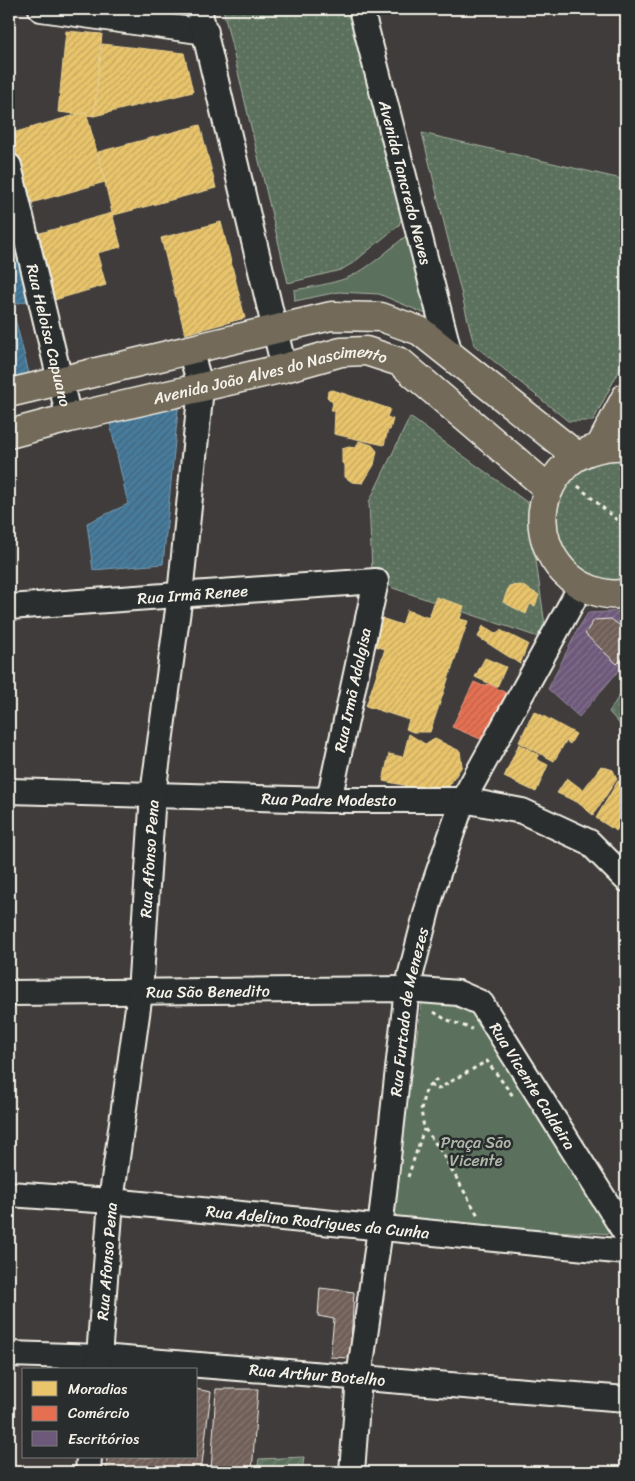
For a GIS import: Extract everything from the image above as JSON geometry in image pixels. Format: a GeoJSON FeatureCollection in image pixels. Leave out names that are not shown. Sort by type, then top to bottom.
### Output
{"type":"FeatureCollection","features":[{"type":"Feature","properties":{"kind":"main road"},"geometry":{"type":"LineString","coordinates":[[9,393],[331,316],[382,317],[420,331],[583,462]]}},
{"type":"Feature","properties":{"kind":"main road","name":"Avenida João Alves do Nascimento"},"geometry":{"type":"LineString","coordinates":[[9,434],[69,418],[284,368],[341,352],[366,351],[400,362],[583,462]]}},
{"type":"Feature","properties":{"kind":"main road"},"geometry":{"type":"LineString","coordinates":[[626,397],[583,462],[542,510],[543,533],[550,554],[563,572],[581,586],[600,593],[626,593]]}},
{"type":"Feature","properties":{"kind":"street"},"geometry":{"type":"LineString","coordinates":[[41,9],[206,32]]}},
{"type":"Feature","properties":{"kind":"street"},"geometry":{"type":"LineString","coordinates":[[199,9],[206,32],[284,368]]}},
{"type":"Feature","properties":{"kind":"street","name":"Avenida Tancredo Neves"},"geometry":{"type":"LineString","coordinates":[[361,9],[450,355]]}},
{"type":"Feature","properties":{"kind":"street","name":"Rua Heloisa Capuano"},"geometry":{"type":"LineString","coordinates":[[9,166],[15,210],[69,418]]}},
{"type":"Feature","properties":{"kind":"street","name":"Rua Afonso Pena"},"geometry":{"type":"LineString","coordinates":[[99,1363],[111,1201],[140,993],[153,794],[180,595],[201,388],[190,350]]}},
{"type":"Feature","properties":{"kind":"street","name":"Rua Irmã Renee"},"geometry":{"type":"LineString","coordinates":[[9,607],[376,581]]}},
{"type":"Feature","properties":{"kind":"street","name":"Rua Irmã Adalgisa"},"geometry":{"type":"LineString","coordinates":[[329,800],[376,581]]}},
{"type":"Feature","properties":{"kind":"street","name":"Rua Furtado de Menezes"},"geometry":{"type":"LineString","coordinates":[[352,1472],[359,1378],[380,1229],[407,989],[432,891],[463,800],[581,586]]}},
{"type":"Feature","properties":{"kind":"street","name":"Rua Padre Modesto"},"geometry":{"type":"LineString","coordinates":[[9,791],[329,800],[463,800],[522,812],[590,842],[626,879]]}},
{"type":"Feature","properties":{"kind":"street","name":"Rua São Benedito"},"geometry":{"type":"LineString","coordinates":[[9,993],[407,989]]}},
{"type":"Feature","properties":{"kind":"street","name":"Rua Vicente Caldeira"},"geometry":{"type":"LineString","coordinates":[[407,989],[458,993],[482,1003],[626,1234]]}},
{"type":"Feature","properties":{"kind":"street","name":"Rua Adelino Rodrigues da Cunha"},"geometry":{"type":"LineString","coordinates":[[9,1194],[111,1201],[626,1252]]}},
{"type":"Feature","properties":{"kind":"street","name":"Rua Arthur Botelho"},"geometry":{"type":"LineString","coordinates":[[9,1354],[99,1363],[186,1368]]}},
{"type":"Feature","properties":{"kind":"street","name":"Rua Arthur Botelho"},"geometry":{"type":"LineString","coordinates":[[198,1369],[359,1378],[626,1399]]}},
{"type":"Feature","properties":{"kind":"street"},"geometry":{"type":"LineString","coordinates":[[88,1472],[89,1458]]}},
{"type":"Feature","properties":{"kind":"path"},"geometry":{"type":"LineString","coordinates":[[583,462],[626,528]]}},
{"type":"Feature","properties":{"kind":"path"},"geometry":{"type":"LineString","coordinates":[[432,1011],[445,1019],[475,1030]]}},
{"type":"Feature","properties":{"kind":"path"},"geometry":{"type":"LineString","coordinates":[[430,1085],[438,1089],[492,1057]]}},
{"type":"Feature","properties":{"kind":"path"},"geometry":{"type":"LineString","coordinates":[[487,1061],[514,1098]]}},
{"type":"Feature","properties":{"kind":"path"},"geometry":{"type":"LineString","coordinates":[[437,1079],[430,1085],[424,1095],[421,1110],[424,1128],[439,1148],[482,1221]]}},
{"type":"Feature","properties":{"kind":"green space"},"geometry":{"type":"Polygon","coordinates":[[[223,9],[348,9],[402,217],[399,225],[353,263],[341,270],[288,283],[223,9]]]}},
{"type":"Feature","properties":{"kind":"green space"},"geometry":{"type":"Polygon","coordinates":[[[422,133],[626,180],[626,357],[593,421],[568,421],[474,345],[422,133]]]}},
{"type":"Feature","properties":{"kind":"green space"},"geometry":{"type":"Polygon","coordinates":[[[407,235],[428,315],[379,294],[338,292],[295,301],[294,290],[347,278],[363,270],[407,235]]]}},
{"type":"Feature","properties":{"kind":"green space"},"geometry":{"type":"Polygon","coordinates":[[[410,417],[528,503],[547,640],[393,588],[372,571],[369,502],[410,417]]]}},
{"type":"Feature","properties":{"kind":"green space"},"geometry":{"type":"Polygon","coordinates":[[[614,457],[626,459],[626,583],[590,579],[561,551],[554,512],[561,491],[574,474],[593,462],[614,457]]]}},
{"type":"Feature","properties":{"kind":"green space"},"geometry":{"type":"Polygon","coordinates":[[[626,685],[626,731],[609,712],[626,685]]]}},
{"type":"Feature","properties":{"kind":"green space","name":"Praça São Vicente"},"geometry":{"type":"Polygon","coordinates":[[[422,1001],[477,1009],[616,1234],[389,1223],[422,1001]]]}},
{"type":"Feature","properties":{"kind":"green space"},"geometry":{"type":"Polygon","coordinates":[[[304,1457],[302,1472],[257,1472],[259,1459],[304,1457]]]}},
{"type":"Feature","properties":{"kind":"building: Moradias"},"geometry":{"type":"Polygon","coordinates":[[[66,31],[102,34],[94,116],[58,112],[66,31]]]}},
{"type":"Feature","properties":{"kind":"building: Moradias"},"geometry":{"type":"Polygon","coordinates":[[[102,44],[184,53],[193,92],[94,116],[102,44]]]}},
{"type":"Feature","properties":{"kind":"building: Moradias"},"geometry":{"type":"Polygon","coordinates":[[[86,112],[105,182],[24,205],[9,152],[9,134],[86,112]]]}},
{"type":"Feature","properties":{"kind":"building: Moradias"},"geometry":{"type":"Polygon","coordinates":[[[200,125],[216,188],[114,215],[98,152],[200,125]]]}},
{"type":"Feature","properties":{"kind":"building: Moradias"},"geometry":{"type":"Polygon","coordinates":[[[112,213],[121,247],[97,253],[106,285],[51,301],[33,235],[112,213]]]}},
{"type":"Feature","properties":{"kind":"building: Moradias"},"geometry":{"type":"Polygon","coordinates":[[[221,222],[245,318],[185,334],[161,238],[221,222]]]}},
{"type":"Feature","properties":{"kind":"building: Moradias"},"geometry":{"type":"Polygon","coordinates":[[[333,390],[390,409],[387,417],[393,419],[384,445],[334,434],[335,411],[331,411],[333,403],[327,397],[328,391],[333,390]]]}},
{"type":"Feature","properties":{"kind":"building: Moradias"},"geometry":{"type":"Polygon","coordinates":[[[359,441],[372,445],[377,451],[374,465],[363,483],[352,482],[345,477],[345,465],[342,463],[342,449],[356,448],[359,441]]]}},
{"type":"Feature","properties":{"kind":"building: Moradias"},"geometry":{"type":"Polygon","coordinates":[[[521,585],[539,595],[535,606],[530,604],[526,614],[503,602],[509,586],[521,585]]]}},
{"type":"Feature","properties":{"kind":"building: Moradias"},"geometry":{"type":"Polygon","coordinates":[[[436,597],[464,606],[460,619],[468,621],[430,732],[413,732],[406,729],[409,720],[366,706],[385,649],[372,645],[381,618],[402,625],[407,610],[429,618],[436,597]]]}},
{"type":"Feature","properties":{"kind":"building: Moradias"},"geometry":{"type":"Polygon","coordinates":[[[483,626],[497,634],[500,630],[528,644],[520,664],[478,637],[483,626]]]}},
{"type":"Feature","properties":{"kind":"building: Moradias"},"geometry":{"type":"Polygon","coordinates":[[[485,658],[506,667],[497,687],[475,677],[485,658]]]}},
{"type":"Feature","properties":{"kind":"building: Moradias"},"geometry":{"type":"Polygon","coordinates":[[[534,711],[576,734],[570,744],[566,741],[554,761],[519,742],[534,711]]]}},
{"type":"Feature","properties":{"kind":"building: Moradias"},"geometry":{"type":"Polygon","coordinates":[[[409,734],[425,744],[435,739],[460,751],[462,766],[447,789],[407,790],[408,786],[383,781],[389,754],[403,757],[409,734]]]}},
{"type":"Feature","properties":{"kind":"building: Moradias"},"geometry":{"type":"Polygon","coordinates":[[[519,744],[539,755],[536,759],[548,765],[536,792],[504,777],[519,744]]]}},
{"type":"Feature","properties":{"kind":"building: Moradias"},"geometry":{"type":"Polygon","coordinates":[[[601,766],[613,770],[617,779],[593,815],[577,802],[557,793],[567,778],[583,790],[601,766]]]}},
{"type":"Feature","properties":{"kind":"building: Moradias"},"geometry":{"type":"Polygon","coordinates":[[[618,781],[626,783],[626,818],[616,831],[596,818],[618,781]]]}},
{"type":"Feature","properties":{"kind":"building: Comércio"},"geometry":{"type":"Polygon","coordinates":[[[474,682],[483,686],[489,684],[506,693],[483,740],[452,727],[474,682]]]}},
{"type":"Feature","properties":{"kind":"building: Escritórios"},"geometry":{"type":"Polygon","coordinates":[[[626,611],[626,662],[579,717],[548,689],[588,613],[626,611]]]}},
{"type":"Feature","properties":{"kind":"building: Público"},"geometry":{"type":"Polygon","coordinates":[[[17,254],[27,301],[11,305],[9,293],[9,255],[17,254]]]}},
{"type":"Feature","properties":{"kind":"building: Público"},"geometry":{"type":"Polygon","coordinates":[[[9,295],[31,381],[9,385],[9,295]]]}},
{"type":"Feature","properties":{"kind":"building: Público"},"geometry":{"type":"Polygon","coordinates":[[[179,400],[163,564],[93,570],[87,523],[128,504],[109,419],[179,400]]]}},
{"type":"Feature","properties":{"kind":"building: Outros"},"geometry":{"type":"Polygon","coordinates":[[[611,619],[626,630],[626,654],[617,664],[585,634],[594,620],[611,619]]]}},
{"type":"Feature","properties":{"kind":"building: Outros"},"geometry":{"type":"Polygon","coordinates":[[[320,1288],[354,1292],[350,1358],[330,1357],[334,1319],[318,1316],[320,1288]]]}},
{"type":"Feature","properties":{"kind":"building: Outros"},"geometry":{"type":"Polygon","coordinates":[[[198,1389],[211,1392],[201,1472],[106,1472],[107,1458],[198,1458],[198,1389]]]}},
{"type":"Feature","properties":{"kind":"building: Outros"},"geometry":{"type":"Polygon","coordinates":[[[216,1389],[258,1389],[252,1472],[211,1472],[216,1389]]]}}]}
